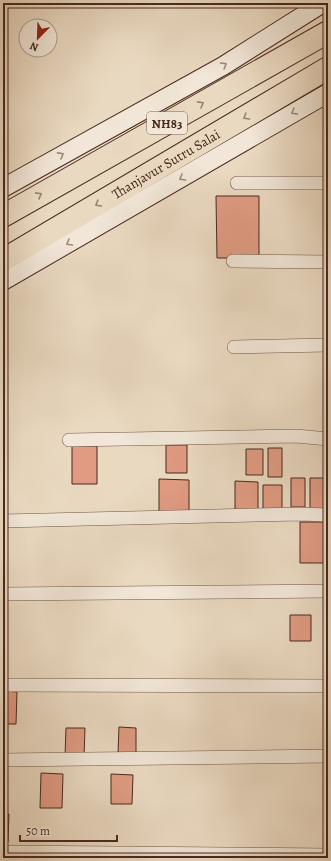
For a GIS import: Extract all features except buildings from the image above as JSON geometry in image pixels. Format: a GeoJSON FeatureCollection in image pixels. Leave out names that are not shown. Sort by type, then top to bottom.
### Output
{"type":"FeatureCollection","features":[{"type":"Feature","properties":{"kind":"highway","name":"NH83"},"geometry":{"type":"LineString","coordinates":[[4,215],[328,32]]}},
{"type":"Feature","properties":{"kind":"highway","name":"Thanjavur Sutru Salai"},"geometry":{"type":"LineString","coordinates":[[3,260],[328,68]]}},
{"type":"Feature","properties":{"kind":"street"},"geometry":{"type":"LineString","coordinates":[[3,188],[222,66],[323,3]]}},
{"type":"Feature","properties":{"kind":"street"},"geometry":{"type":"LineString","coordinates":[[3,281],[328,93]]}},
{"type":"Feature","properties":{"kind":"street"},"geometry":{"type":"LineString","coordinates":[[237,184],[328,183]]}},
{"type":"Feature","properties":{"kind":"street"},"geometry":{"type":"LineString","coordinates":[[233,261],[328,262]]}},
{"type":"Feature","properties":{"kind":"street"},"geometry":{"type":"LineString","coordinates":[[234,347],[328,345]]}},
{"type":"Feature","properties":{"kind":"street"},"geometry":{"type":"LineString","coordinates":[[69,440],[296,436],[328,439]]}},
{"type":"Feature","properties":{"kind":"street"},"geometry":{"type":"LineString","coordinates":[[3,521],[299,514],[328,515]]}},
{"type":"Feature","properties":{"kind":"street"},"geometry":{"type":"LineString","coordinates":[[3,594],[328,591]]}},
{"type":"Feature","properties":{"kind":"street"},"geometry":{"type":"LineString","coordinates":[[3,685],[328,686]]}},
{"type":"Feature","properties":{"kind":"street"},"geometry":{"type":"LineString","coordinates":[[3,760],[328,756]]}},
{"type":"Feature","properties":{"kind":"street"},"geometry":{"type":"LineString","coordinates":[[3,852],[328,855]]}}]}
